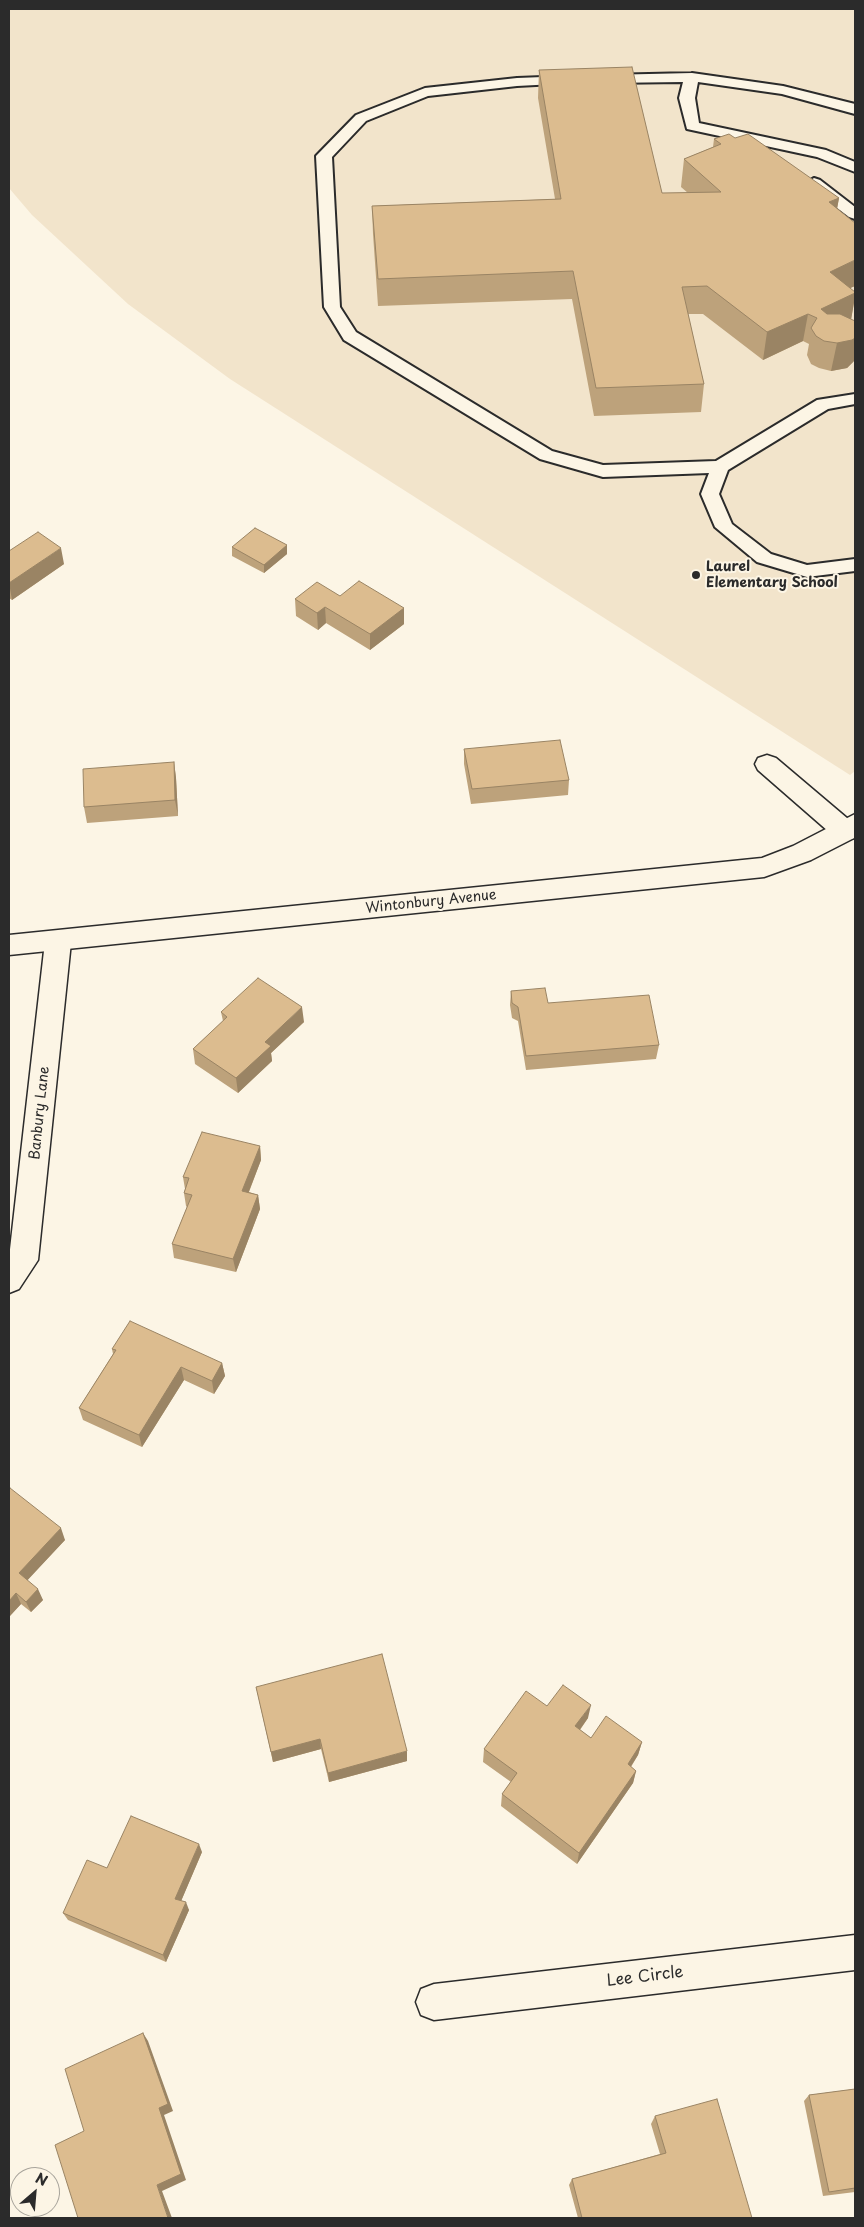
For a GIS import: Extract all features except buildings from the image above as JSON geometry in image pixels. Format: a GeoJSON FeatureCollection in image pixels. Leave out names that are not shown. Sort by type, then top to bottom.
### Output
{"type":"FeatureCollection","features":[{"type":"Feature","properties":{"kind":"street","name":"Wintonbury Avenue"},"geometry":{"type":"LineString","coordinates":[[9,945],[58,942],[764,867],[852,831],[767,764]]}},
{"type":"Feature","properties":{"kind":"street","name":"Banbury Lane"},"geometry":{"type":"LineString","coordinates":[[9,1280],[24,1260],[58,942]]}},
{"type":"Feature","properties":{"kind":"street","name":"Lee Circle"},"geometry":{"type":"LineString","coordinates":[[434,2002],[855,1952]]}},
{"type":"Feature","properties":{"kind":"lane"},"geometry":{"type":"LineString","coordinates":[[692,77],[687,98],[692,126],[821,153],[855,166]]}},
{"type":"Feature","properties":{"kind":"lane"},"geometry":{"type":"LineString","coordinates":[[855,109],[783,90],[692,77],[517,82],[425,92],[361,118],[324,156],[332,306],[350,336],[546,455],[603,471],[720,467],[823,404],[855,399]]}},
{"type":"Feature","properties":{"kind":"lane"},"geometry":{"type":"LineString","coordinates":[[758,140],[788,163]]}},
{"type":"Feature","properties":{"kind":"lane"},"geometry":{"type":"LineString","coordinates":[[803,174],[855,214]]}},
{"type":"Feature","properties":{"kind":"lane"},"geometry":{"type":"LineString","coordinates":[[720,467],[710,494],[724,528],[764,558],[807,572],[855,566]]}},
{"type":"Feature","properties":{"kind":"shaded area","name":"Laurel Elementary School"},"geometry":{"type":"Polygon","coordinates":[[[9,9],[855,9],[855,771],[850,775],[230,379],[128,304],[32,215],[9,188],[9,9]]]}},
{"type":"Feature","properties":{"kind":"place","name":"Laurel Elementary School"},"geometry":{"type":"Point","coordinates":[696,575]}}]}
